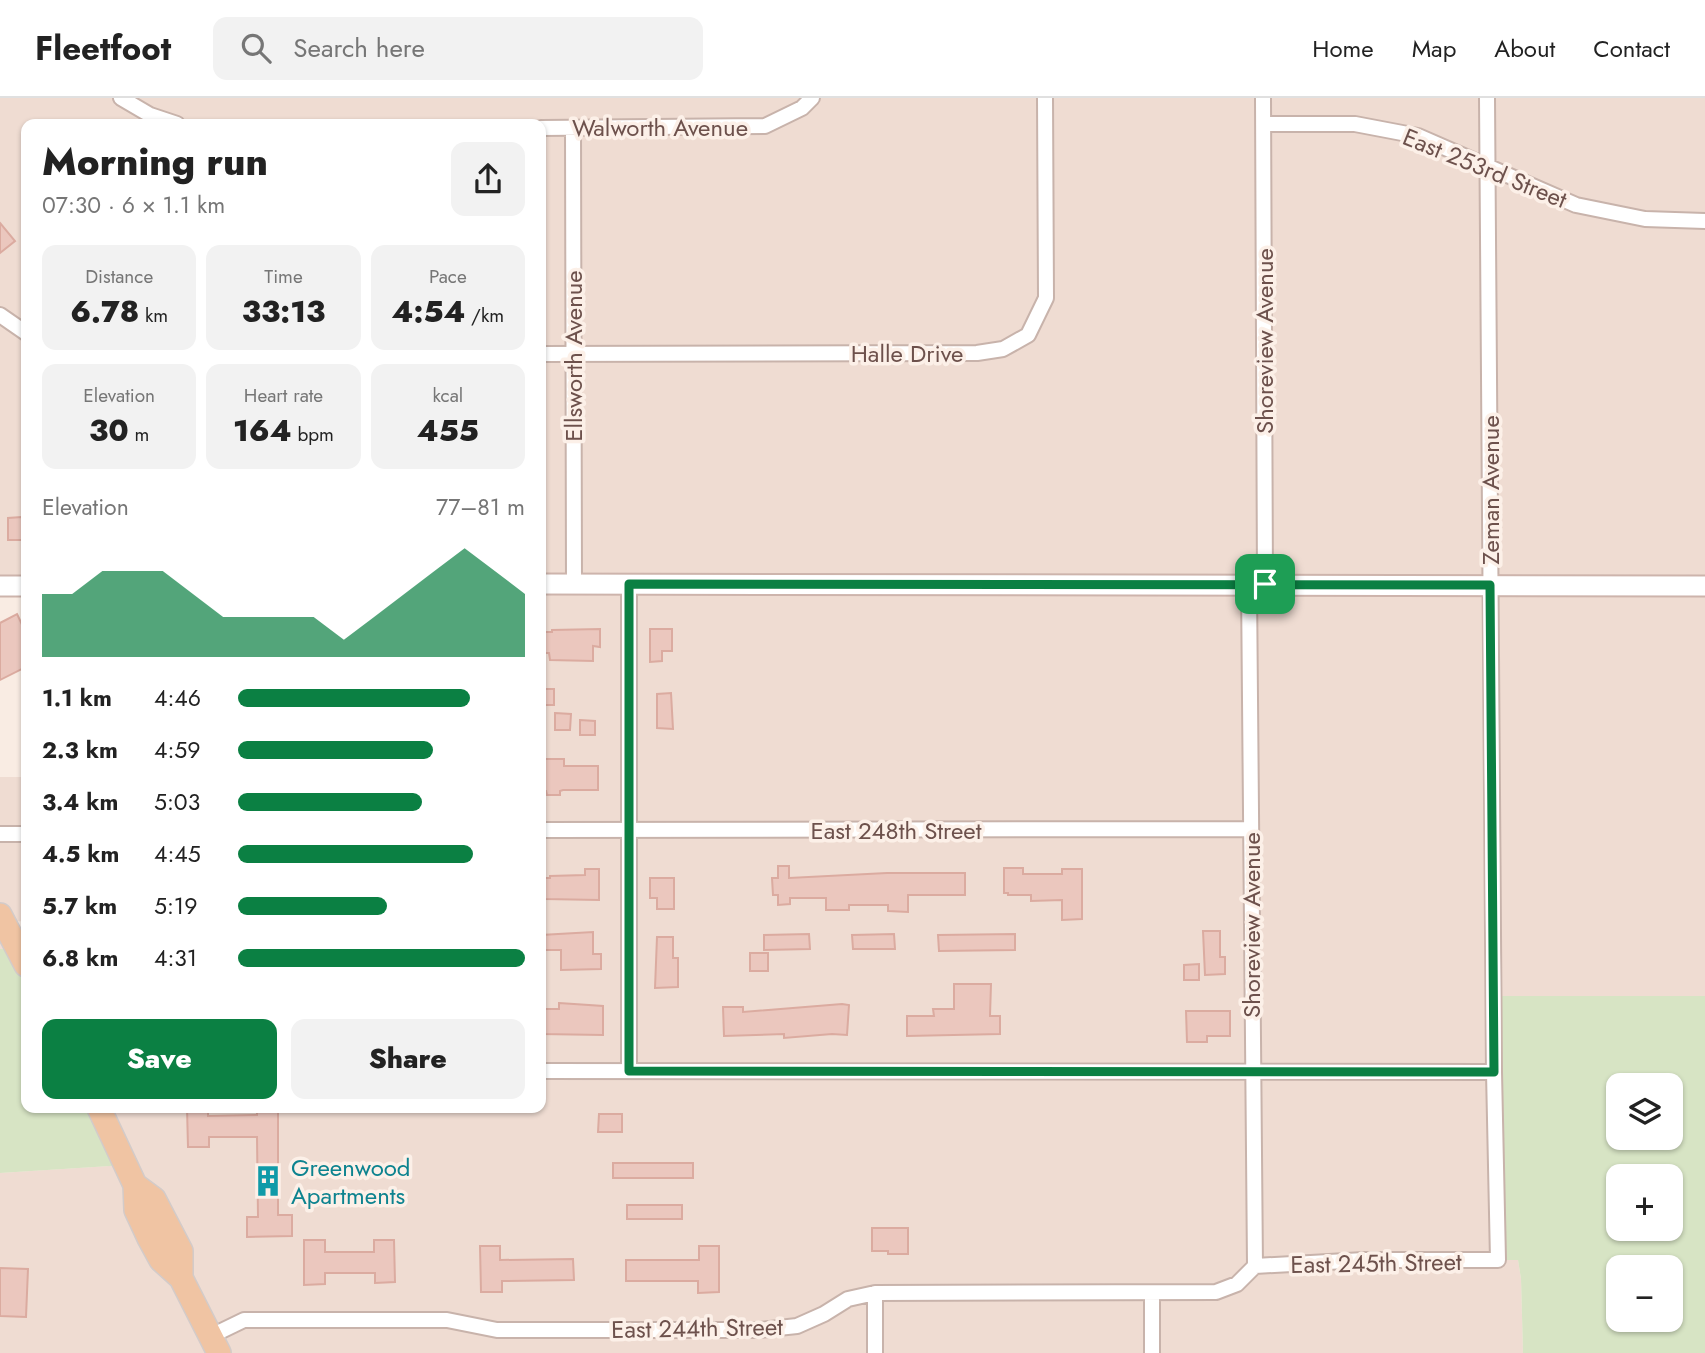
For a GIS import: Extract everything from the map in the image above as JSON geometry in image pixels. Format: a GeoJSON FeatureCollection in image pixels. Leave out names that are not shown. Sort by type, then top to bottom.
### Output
{"type":"FeatureCollection","features":[{"type":"Feature","properties":{"kind":"main road"},"geometry":{"type":"LineString","coordinates":[[0,915],[21,955]]}},
{"type":"Feature","properties":{"kind":"main road"},"geometry":{"type":"LineString","coordinates":[[101,1113],[135,1185],[154,1199],[181,1251],[181,1278],[215,1345]]}},
{"type":"Feature","properties":{"kind":"street"},"geometry":{"type":"LineString","coordinates":[[121,98],[162,119]]}},
{"type":"Feature","properties":{"kind":"street","name":"Walworth Avenue"},"geometry":{"type":"LineString","coordinates":[[546,128],[765,126],[802,108],[812,98]]}},
{"type":"Feature","properties":{"kind":"street","name":"Halle Drive"},"geometry":{"type":"LineString","coordinates":[[546,354],[963,353],[1003,349],[1028,335],[1046,298],[1045,98]]}},
{"type":"Feature","properties":{"kind":"street","name":"Shoreview Avenue"},"geometry":{"type":"LineString","coordinates":[[1255,1266],[1251,829],[1263,98]]}},
{"type":"Feature","properties":{"kind":"street","name":"Zeman Avenue"},"geometry":{"type":"LineString","coordinates":[[1487,98],[1494,1072],[1498,1260]]}},
{"type":"Feature","properties":{"kind":"street","name":"East 253rd Street"},"geometry":{"type":"LineString","coordinates":[[1264,124],[1354,124],[1418,136],[1576,205],[1646,219],[1705,221]]}},
{"type":"Feature","properties":{"kind":"street","name":"Ellsworth Avenue"},"geometry":{"type":"LineString","coordinates":[[573,128],[573,584]]}},
{"type":"Feature","properties":{"kind":"street"},"geometry":{"type":"LineString","coordinates":[[0,315],[21,329]]}},
{"type":"Feature","properties":{"kind":"street"},"geometry":{"type":"LineString","coordinates":[[546,584],[1705,586]]}},
{"type":"Feature","properties":{"kind":"street"},"geometry":{"type":"LineString","coordinates":[[629,584],[629,1071]]}},
{"type":"Feature","properties":{"kind":"street"},"geometry":{"type":"LineString","coordinates":[[0,586],[21,586]]}},
{"type":"Feature","properties":{"kind":"street","name":"East 248th Street"},"geometry":{"type":"LineString","coordinates":[[546,830],[1251,829]]}},
{"type":"Feature","properties":{"kind":"street"},"geometry":{"type":"LineString","coordinates":[[0,834],[21,834]]}},
{"type":"Feature","properties":{"kind":"street"},"geometry":{"type":"LineString","coordinates":[[546,1071],[1494,1072]]}},
{"type":"Feature","properties":{"kind":"street","name":"East 245th Street"},"geometry":{"type":"LineString","coordinates":[[1255,1266],[1364,1260],[1498,1260]]}},
{"type":"Feature","properties":{"kind":"street","name":"East 244th Street"},"geometry":{"type":"LineString","coordinates":[[215,1345],[244,1321],[257,1320],[447,1320],[497,1330],[759,1330],[797,1326],[848,1299],[875,1293],[1216,1292],[1237,1284],[1255,1266]]}},
{"type":"Feature","properties":{"kind":"street"},"geometry":{"type":"LineString","coordinates":[[875,1293],[875,1353]]}},
{"type":"Feature","properties":{"kind":"street"},"geometry":{"type":"LineString","coordinates":[[1152,1293],[1152,1353]]}},
{"type":"Feature","properties":{"kind":"shaded area"},"geometry":{"type":"Polygon","coordinates":[[[0,98],[1705,98],[1705,996],[1494,996],[1499,1260],[1518,1260],[1523,1353],[0,1353],[0,1173],[125,1165],[101,1113],[546,1113],[546,119],[21,119],[21,586],[0,586],[0,98]]]}},
{"type":"Feature","properties":{"kind":"shaded area"},"geometry":{"type":"Polygon","coordinates":[[[0,777],[21,777],[21,921],[4,922],[18,949],[0,949],[0,777]]]}},
{"type":"Feature","properties":{"kind":"green space"},"geometry":{"type":"Polygon","coordinates":[[[0,949],[18,949],[21,955],[21,1113],[101,1113],[126,1165],[0,1173],[0,949]]]}},
{"type":"Feature","properties":{"kind":"green space"},"geometry":{"type":"Polygon","coordinates":[[[1494,996],[1705,996],[1705,1353],[1523,1353],[1518,1260],[1498,1260],[1494,996]]]}},
{"type":"Feature","properties":{"kind":"building"},"geometry":{"type":"Polygon","coordinates":[[[0,223],[15,241],[0,253],[0,223]]]}},
{"type":"Feature","properties":{"kind":"building"},"geometry":{"type":"Polygon","coordinates":[[[21,517],[21,540],[8,540],[8,518],[21,517]]]}},
{"type":"Feature","properties":{"kind":"building"},"geometry":{"type":"Polygon","coordinates":[[[17,614],[21,622],[21,670],[0,680],[0,623],[17,614]]]}},
{"type":"Feature","properties":{"kind":"building"},"geometry":{"type":"Polygon","coordinates":[[[600,629],[600,647],[593,646],[593,661],[550,660],[549,653],[546,653],[546,632],[600,629]]]}},
{"type":"Feature","properties":{"kind":"building"},"geometry":{"type":"Polygon","coordinates":[[[650,629],[672,629],[672,651],[662,651],[662,661],[650,662],[650,629]]]}},
{"type":"Feature","properties":{"kind":"building"},"geometry":{"type":"Polygon","coordinates":[[[546,689],[554,689],[554,705],[546,705],[546,689]]]}},
{"type":"Feature","properties":{"kind":"building"},"geometry":{"type":"Polygon","coordinates":[[[671,693],[673,729],[657,728],[657,694],[671,693]]]}},
{"type":"Feature","properties":{"kind":"building"},"geometry":{"type":"Polygon","coordinates":[[[555,713],[571,714],[570,730],[555,730],[555,713]]]}},
{"type":"Feature","properties":{"kind":"building"},"geometry":{"type":"Polygon","coordinates":[[[580,720],[595,721],[595,735],[580,735],[580,720]]]}},
{"type":"Feature","properties":{"kind":"building"},"geometry":{"type":"Polygon","coordinates":[[[546,759],[564,759],[564,766],[598,766],[598,790],[563,790],[560,795],[547,795],[546,759]]]}},
{"type":"Feature","properties":{"kind":"building"},"geometry":{"type":"Polygon","coordinates":[[[778,866],[789,866],[789,878],[887,873],[965,873],[965,895],[908,895],[908,912],[888,911],[888,905],[849,905],[849,910],[826,910],[826,898],[790,898],[790,904],[778,905],[778,895],[773,895],[772,878],[778,878],[778,866]]]}},
{"type":"Feature","properties":{"kind":"building"},"geometry":{"type":"Polygon","coordinates":[[[1004,868],[1023,868],[1023,874],[1062,874],[1062,869],[1082,869],[1082,919],[1062,920],[1062,900],[1031,901],[1031,895],[1004,893],[1004,868]]]}},
{"type":"Feature","properties":{"kind":"building"},"geometry":{"type":"Polygon","coordinates":[[[585,869],[599,869],[599,900],[546,899],[546,878],[585,875],[585,869]]]}},
{"type":"Feature","properties":{"kind":"building"},"geometry":{"type":"Polygon","coordinates":[[[650,878],[674,878],[674,909],[657,909],[657,898],[650,898],[650,878]]]}},
{"type":"Feature","properties":{"kind":"building"},"geometry":{"type":"Polygon","coordinates":[[[1203,931],[1220,931],[1220,957],[1225,957],[1225,974],[1205,975],[1203,931]]]}},
{"type":"Feature","properties":{"kind":"building"},"geometry":{"type":"Polygon","coordinates":[[[593,932],[593,954],[601,954],[601,969],[561,970],[561,950],[546,950],[546,935],[593,932]]]}},
{"type":"Feature","properties":{"kind":"building"},"geometry":{"type":"Polygon","coordinates":[[[809,934],[810,949],[764,950],[764,935],[809,934]]]}},
{"type":"Feature","properties":{"kind":"building"},"geometry":{"type":"Polygon","coordinates":[[[894,934],[895,949],[853,949],[852,935],[894,934]]]}},
{"type":"Feature","properties":{"kind":"building"},"geometry":{"type":"Polygon","coordinates":[[[1015,934],[1015,950],[939,951],[938,935],[1015,934]]]}},
{"type":"Feature","properties":{"kind":"building"},"geometry":{"type":"Polygon","coordinates":[[[657,937],[673,937],[673,958],[678,958],[678,987],[655,988],[657,937]]]}},
{"type":"Feature","properties":{"kind":"building"},"geometry":{"type":"Polygon","coordinates":[[[750,953],[768,953],[768,971],[750,971],[750,953]]]}},
{"type":"Feature","properties":{"kind":"building"},"geometry":{"type":"Polygon","coordinates":[[[1199,964],[1199,980],[1184,980],[1184,965],[1199,964]]]}},
{"type":"Feature","properties":{"kind":"building"},"geometry":{"type":"Polygon","coordinates":[[[954,984],[991,984],[990,1016],[1000,1016],[1000,1034],[907,1036],[907,1016],[934,1016],[933,1009],[954,1009],[954,984]]]}},
{"type":"Feature","properties":{"kind":"building"},"geometry":{"type":"Polygon","coordinates":[[[559,1003],[603,1006],[603,1035],[546,1034],[546,1009],[559,1009],[559,1003]]]}},
{"type":"Feature","properties":{"kind":"building"},"geometry":{"type":"Polygon","coordinates":[[[849,1005],[847,1035],[784,1038],[784,1034],[724,1036],[723,1007],[743,1007],[743,1012],[849,1005]]]}},
{"type":"Feature","properties":{"kind":"building"},"geometry":{"type":"Polygon","coordinates":[[[1186,1011],[1230,1011],[1230,1036],[1207,1036],[1207,1042],[1187,1042],[1186,1011]]]}},
{"type":"Feature","properties":{"kind":"building","name":"Greenwood Apartments"},"geometry":{"type":"Polygon","coordinates":[[[187,1113],[208,1113],[208,1116],[278,1113],[278,1215],[292,1215],[292,1236],[247,1237],[247,1217],[258,1217],[257,1137],[209,1137],[209,1147],[188,1147],[187,1113]]]}},
{"type":"Feature","properties":{"kind":"building"},"geometry":{"type":"Polygon","coordinates":[[[599,1114],[622,1114],[622,1132],[598,1132],[599,1114]]]}},
{"type":"Feature","properties":{"kind":"building"},"geometry":{"type":"Polygon","coordinates":[[[613,1163],[693,1163],[693,1178],[613,1178],[613,1163]]]}},
{"type":"Feature","properties":{"kind":"building"},"geometry":{"type":"Polygon","coordinates":[[[627,1205],[682,1205],[682,1219],[627,1219],[627,1205]]]}},
{"type":"Feature","properties":{"kind":"building"},"geometry":{"type":"Polygon","coordinates":[[[872,1228],[908,1228],[908,1254],[872,1251],[872,1228]]]}},
{"type":"Feature","properties":{"kind":"building"},"geometry":{"type":"Polygon","coordinates":[[[304,1240],[325,1240],[325,1252],[374,1252],[374,1240],[394,1240],[395,1282],[375,1283],[375,1273],[325,1273],[325,1284],[304,1285],[304,1240]]]}},
{"type":"Feature","properties":{"kind":"building"},"geometry":{"type":"Polygon","coordinates":[[[480,1246],[500,1246],[500,1260],[573,1259],[574,1280],[502,1281],[502,1292],[481,1292],[480,1246]]]}},
{"type":"Feature","properties":{"kind":"building"},"geometry":{"type":"Polygon","coordinates":[[[699,1246],[719,1246],[719,1292],[698,1293],[698,1281],[626,1281],[626,1260],[699,1260],[699,1246]]]}},
{"type":"Feature","properties":{"kind":"building"},"geometry":{"type":"Polygon","coordinates":[[[0,1268],[28,1269],[26,1317],[0,1316],[0,1268]]]}},
{"type":"Feature","properties":{"kind":"place","name":"Greenwood Apartments"},"geometry":{"type":"Point","coordinates":[268,1181]}},
{"type":"Feature","properties":{"kind":"route"},"geometry":{"type":"LineString","coordinates":[[629,584],[1265,584],[1490,585],[1494,1072],[629,1071],[629,584]]}}]}
